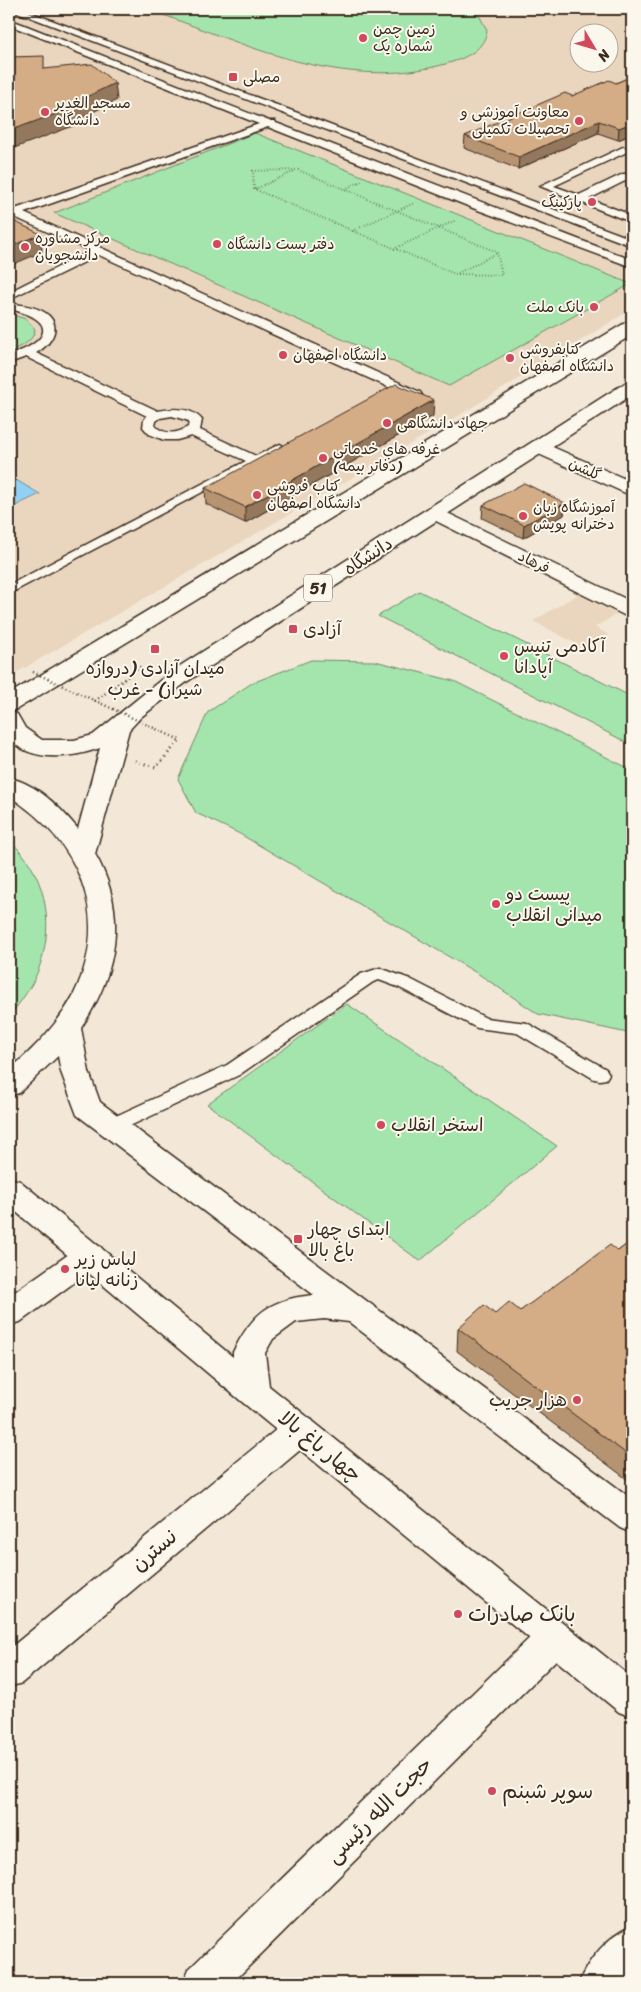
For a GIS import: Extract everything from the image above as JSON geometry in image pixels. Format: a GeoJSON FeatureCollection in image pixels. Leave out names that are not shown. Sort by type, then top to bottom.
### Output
{"type":"FeatureCollection","features":[{"type":"Feature","properties":{"kind":"main road"},"geometry":{"type":"LineString","coordinates":[[9,704],[632,327]]}},
{"type":"Feature","properties":{"kind":"main road","name":"دانشگاه"},"geometry":{"type":"LineString","coordinates":[[84,852],[118,728],[133,712],[180,676],[632,387]]}},
{"type":"Feature","properties":{"kind":"main road","name":"گلشن"},"geometry":{"type":"LineString","coordinates":[[539,447],[632,490]]}},
{"type":"Feature","properties":{"kind":"main road","name":"فرهاد"},"geometry":{"type":"LineString","coordinates":[[435,513],[632,610]]}},
{"type":"Feature","properties":{"kind":"main road"},"geometry":{"type":"LineString","coordinates":[[9,719],[17,734],[42,748],[77,747],[100,740],[118,728]]}},
{"type":"Feature","properties":{"kind":"main road"},"geometry":{"type":"LineString","coordinates":[[9,785],[26,794],[59,821],[84,852],[100,892],[103,936],[93,982],[67,1028],[33,1066],[9,1086]]}},
{"type":"Feature","properties":{"kind":"main road"},"geometry":{"type":"LineString","coordinates":[[67,1028],[75,1072],[87,1108],[632,1518]]}},
{"type":"Feature","properties":{"kind":"main road","name":"چهار باغ بالا"},"geometry":{"type":"LineString","coordinates":[[9,1189],[253,1392],[632,1700]]}},
{"type":"Feature","properties":{"kind":"main road"},"geometry":{"type":"LineString","coordinates":[[9,1313],[90,1255]]}},
{"type":"Feature","properties":{"kind":"main road"},"geometry":{"type":"LineString","coordinates":[[253,1392],[249,1352],[262,1330],[289,1310],[324,1307],[358,1312]]}},
{"type":"Feature","properties":{"kind":"main road","name":"نسترن"},"geometry":{"type":"LineString","coordinates":[[9,1671],[300,1430]]}},
{"type":"Feature","properties":{"kind":"main road","name":"حجت الله رئیسی"},"geometry":{"type":"LineString","coordinates":[[203,1983],[555,1637]]}},
{"type":"Feature","properties":{"kind":"main road"},"geometry":{"type":"LineString","coordinates":[[599,1983],[632,1946]]}},
{"type":"Feature","properties":{"kind":"lane"},"geometry":{"type":"LineString","coordinates":[[14,9],[296,114],[632,243]]}},
{"type":"Feature","properties":{"kind":"lane"},"geometry":{"type":"LineString","coordinates":[[622,9],[632,12]]}},
{"type":"Feature","properties":{"kind":"lane"},"geometry":{"type":"LineString","coordinates":[[10,24],[440,192],[632,264]]}},
{"type":"Feature","properties":{"kind":"lane"},"geometry":{"type":"LineString","coordinates":[[12,211],[296,114]]}},
{"type":"Feature","properties":{"kind":"lane"},"geometry":{"type":"LineString","coordinates":[[623,150],[545,186],[630,217]]}},
{"type":"Feature","properties":{"kind":"lane"},"geometry":{"type":"LineString","coordinates":[[580,199],[627,176]]}},
{"type":"Feature","properties":{"kind":"lane"},"geometry":{"type":"LineString","coordinates":[[12,211],[427,400]]}},
{"type":"Feature","properties":{"kind":"lane"},"geometry":{"type":"LineString","coordinates":[[9,296],[99,251]]}},
{"type":"Feature","properties":{"kind":"lane"},"geometry":{"type":"LineString","coordinates":[[9,306],[38,314],[50,325],[48,339],[41,346],[27,354],[9,359]]}},
{"type":"Feature","properties":{"kind":"lane"},"geometry":{"type":"LineString","coordinates":[[27,354],[156,415],[172,412],[189,415],[196,420],[196,425],[190,431],[172,436],[156,433],[152,431],[148,424],[156,415]]}},
{"type":"Feature","properties":{"kind":"lane"},"geometry":{"type":"LineString","coordinates":[[381,395],[398,387]]}},
{"type":"Feature","properties":{"kind":"lane"},"geometry":{"type":"LineString","coordinates":[[190,431],[255,460]]}},
{"type":"Feature","properties":{"kind":"lane"},"geometry":{"type":"LineString","coordinates":[[9,590],[289,443]]}},
{"type":"Feature","properties":{"kind":"lane"},"geometry":{"type":"LineString","coordinates":[[112,1126],[233,1070],[367,978],[380,974],[483,1024],[521,1027],[600,1074]]}},
{"type":"Feature","properties":{"kind":"path"},"geometry":{"type":"LineString","coordinates":[[254,189],[298,170]]}},
{"type":"Feature","properties":{"kind":"path"},"geometry":{"type":"LineString","coordinates":[[254,189],[253,171],[298,170],[498,252]]}},
{"type":"Feature","properties":{"kind":"path"},"geometry":{"type":"LineString","coordinates":[[254,189],[456,274],[502,274],[498,252]]}},
{"type":"Feature","properties":{"kind":"path"},"geometry":{"type":"LineString","coordinates":[[352,231],[440,192]]}},
{"type":"Feature","properties":{"kind":"path"},"geometry":{"type":"LineString","coordinates":[[394,249],[482,208]]}},
{"type":"Feature","properties":{"kind":"path"},"geometry":{"type":"LineString","coordinates":[[456,274],[498,252]]}},
{"type":"Feature","properties":{"kind":"path"},"geometry":{"type":"LineString","coordinates":[[95,701],[143,666]]}},
{"type":"Feature","properties":{"kind":"path"},"geometry":{"type":"LineString","coordinates":[[33,672],[180,740],[156,767]]}},
{"type":"Feature","properties":{"kind":"shaded area","name":"دانشگاه اصفهان"},"geometry":{"type":"Polygon","coordinates":[[[9,9],[632,9],[632,309],[450,421],[9,677],[9,9]]]}},
{"type":"Feature","properties":{"kind":"shaded area"},"geometry":{"type":"Polygon","coordinates":[[[578,594],[617,614],[595,627],[609,635],[586,649],[533,621],[578,594]]]}},
{"type":"Feature","properties":{"kind":"green space","name":"زمین چمن شماره یک"},"geometry":{"type":"Polygon","coordinates":[[[147,9],[468,9],[480,17],[487,30],[483,42],[474,52],[455,61],[410,71],[371,73],[333,69],[295,61],[221,37],[147,9]]]}},
{"type":"Feature","properties":{"kind":"green space"},"geometry":{"type":"Polygon","coordinates":[[[255,133],[631,284],[449,386],[54,213],[255,133]]]}},
{"type":"Feature","properties":{"kind":"green space"},"geometry":{"type":"Polygon","coordinates":[[[9,314],[26,319],[35,329],[29,341],[9,351],[9,314]]]}},
{"type":"Feature","properties":{"kind":"green space","name":"آکادمی تنیس آپادانا"},"geometry":{"type":"Polygon","coordinates":[[[419,591],[632,697],[632,745],[378,616],[419,591]]]}},
{"type":"Feature","properties":{"kind":"green space","name":"پیست دو میدانی انقلاب"},"geometry":{"type":"Polygon","coordinates":[[[311,660],[375,661],[454,681],[632,770],[632,1034],[538,1014],[480,975],[240,834],[196,813],[178,779],[208,712],[252,683],[311,660]]]}},
{"type":"Feature","properties":{"kind":"green space"},"geometry":{"type":"Polygon","coordinates":[[[9,840],[31,866],[39,882],[44,898],[47,931],[40,965],[34,979],[9,1017],[9,840]]]}},
{"type":"Feature","properties":{"kind":"green space","name":"استخر انقلاب"},"geometry":{"type":"Polygon","coordinates":[[[347,1004],[557,1146],[420,1261],[207,1104],[347,1004]]]}},
{"type":"Feature","properties":{"kind":"water"},"geometry":{"type":"Polygon","coordinates":[[[9,476],[40,494],[9,509],[9,476]]]}},
{"type":"Feature","properties":{"kind":"building","name":"مسجد الغدیر دانشگاه"},"geometry":{"type":"Polygon","coordinates":[[[44,56],[44,69],[92,64],[115,83],[74,103],[80,105],[9,131],[9,57],[44,56]]]}},
{"type":"Feature","properties":{"kind":"building","name":"معاونت آموزشی و تحصیلات تکمیلی"},"geometry":{"type":"Polygon","coordinates":[[[632,76],[632,123],[619,128],[599,121],[519,157],[465,136],[565,93],[572,96],[609,80],[616,83],[632,76]]]}},
{"type":"Feature","properties":{"kind":"building"},"geometry":{"type":"Polygon","coordinates":[[[9,219],[41,234],[9,247],[9,219]]]}},
{"type":"Feature","properties":{"kind":"building"},"geometry":{"type":"Polygon","coordinates":[[[396,384],[434,400],[245,507],[205,488],[396,384]]]}},
{"type":"Feature","properties":{"kind":"building"},"geometry":{"type":"Polygon","coordinates":[[[524,483],[565,503],[524,525],[483,505],[524,483]]]}},
{"type":"Feature","properties":{"kind":"building","name":"هزار جریب"},"geometry":{"type":"Polygon","coordinates":[[[632,1240],[632,1458],[458,1328],[484,1305],[495,1314],[509,1302],[520,1311],[610,1245],[618,1251],[632,1240]]]}},
{"type":"Feature","properties":{"kind":"place","name":"زمین چمن شماره یک"},"geometry":{"type":"Point","coordinates":[363,38]}},
{"type":"Feature","properties":{"kind":"place","name":"مصلی"},"geometry":{"type":"Point","coordinates":[233,77]}},
{"type":"Feature","properties":{"kind":"place","name":"مسجد الغدیر دانشگاه"},"geometry":{"type":"Point","coordinates":[45,112]}},
{"type":"Feature","properties":{"kind":"place","name":"معاونت آموزشی و تحصیلات تکمیلی"},"geometry":{"type":"Point","coordinates":[579,121]}},
{"type":"Feature","properties":{"kind":"place","name":"پارکینگ"},"geometry":{"type":"Point","coordinates":[592,202]}},
{"type":"Feature","properties":{"kind":"place","name":"دفتر پست دانشگاه"},"geometry":{"type":"Point","coordinates":[217,244]}},
{"type":"Feature","properties":{"kind":"place","name":"مرکز مشاوره دانشجویان"},"geometry":{"type":"Point","coordinates":[25,247]}},
{"type":"Feature","properties":{"kind":"place","name":"بانک ملت"},"geometry":{"type":"Point","coordinates":[594,307]}},
{"type":"Feature","properties":{"kind":"place","name":"دانشگاه اصفهان"},"geometry":{"type":"Point","coordinates":[283,355]}},
{"type":"Feature","properties":{"kind":"place","name":"کتابفروشی دانشگاه اصفهان"},"geometry":{"type":"Point","coordinates":[510,358]}},
{"type":"Feature","properties":{"kind":"place","name":"جهاد دانشگاهی"},"geometry":{"type":"Point","coordinates":[387,423]}},
{"type":"Feature","properties":{"kind":"place","name":"غرفه هاي خدماتي (دفاتر بيمه)"},"geometry":{"type":"Point","coordinates":[323,458]}},
{"type":"Feature","properties":{"kind":"place","name":"کتاب فروشی دانشگاه اصفهان"},"geometry":{"type":"Point","coordinates":[257,495]}},
{"type":"Feature","properties":{"kind":"place","name":"آموزشگاه زبان دخترانه پویش"},"geometry":{"type":"Point","coordinates":[523,516]}},
{"type":"Feature","properties":{"kind":"place","name":"آزادی"},"geometry":{"type":"Point","coordinates":[293,629]}},
{"type":"Feature","properties":{"kind":"place","name":"میدان آزادی (دروازه شیراز) - غرب"},"geometry":{"type":"Point","coordinates":[155,649]}},
{"type":"Feature","properties":{"kind":"place","name":"آکادمی تنیس آپادانا"},"geometry":{"type":"Point","coordinates":[504,656]}},
{"type":"Feature","properties":{"kind":"place","name":"پیست دو میدانی انقلاب"},"geometry":{"type":"Point","coordinates":[496,904]}},
{"type":"Feature","properties":{"kind":"place","name":"استخر انقلاب"},"geometry":{"type":"Point","coordinates":[381,1125]}},
{"type":"Feature","properties":{"kind":"place","name":"ابتدای چهار باغ بالا"},"geometry":{"type":"Point","coordinates":[298,1239]}},
{"type":"Feature","properties":{"kind":"place","name":"لباس زیر زنانه لیانا"},"geometry":{"type":"Point","coordinates":[65,1269]}},
{"type":"Feature","properties":{"kind":"place","name":"هزار جریب"},"geometry":{"type":"Point","coordinates":[577,1400]}},
{"type":"Feature","properties":{"kind":"place","name":"بانک صادرات"},"geometry":{"type":"Point","coordinates":[458,1614]}},
{"type":"Feature","properties":{"kind":"place","name":"سوپر شبنم"},"geometry":{"type":"Point","coordinates":[492,1791]}}]}
